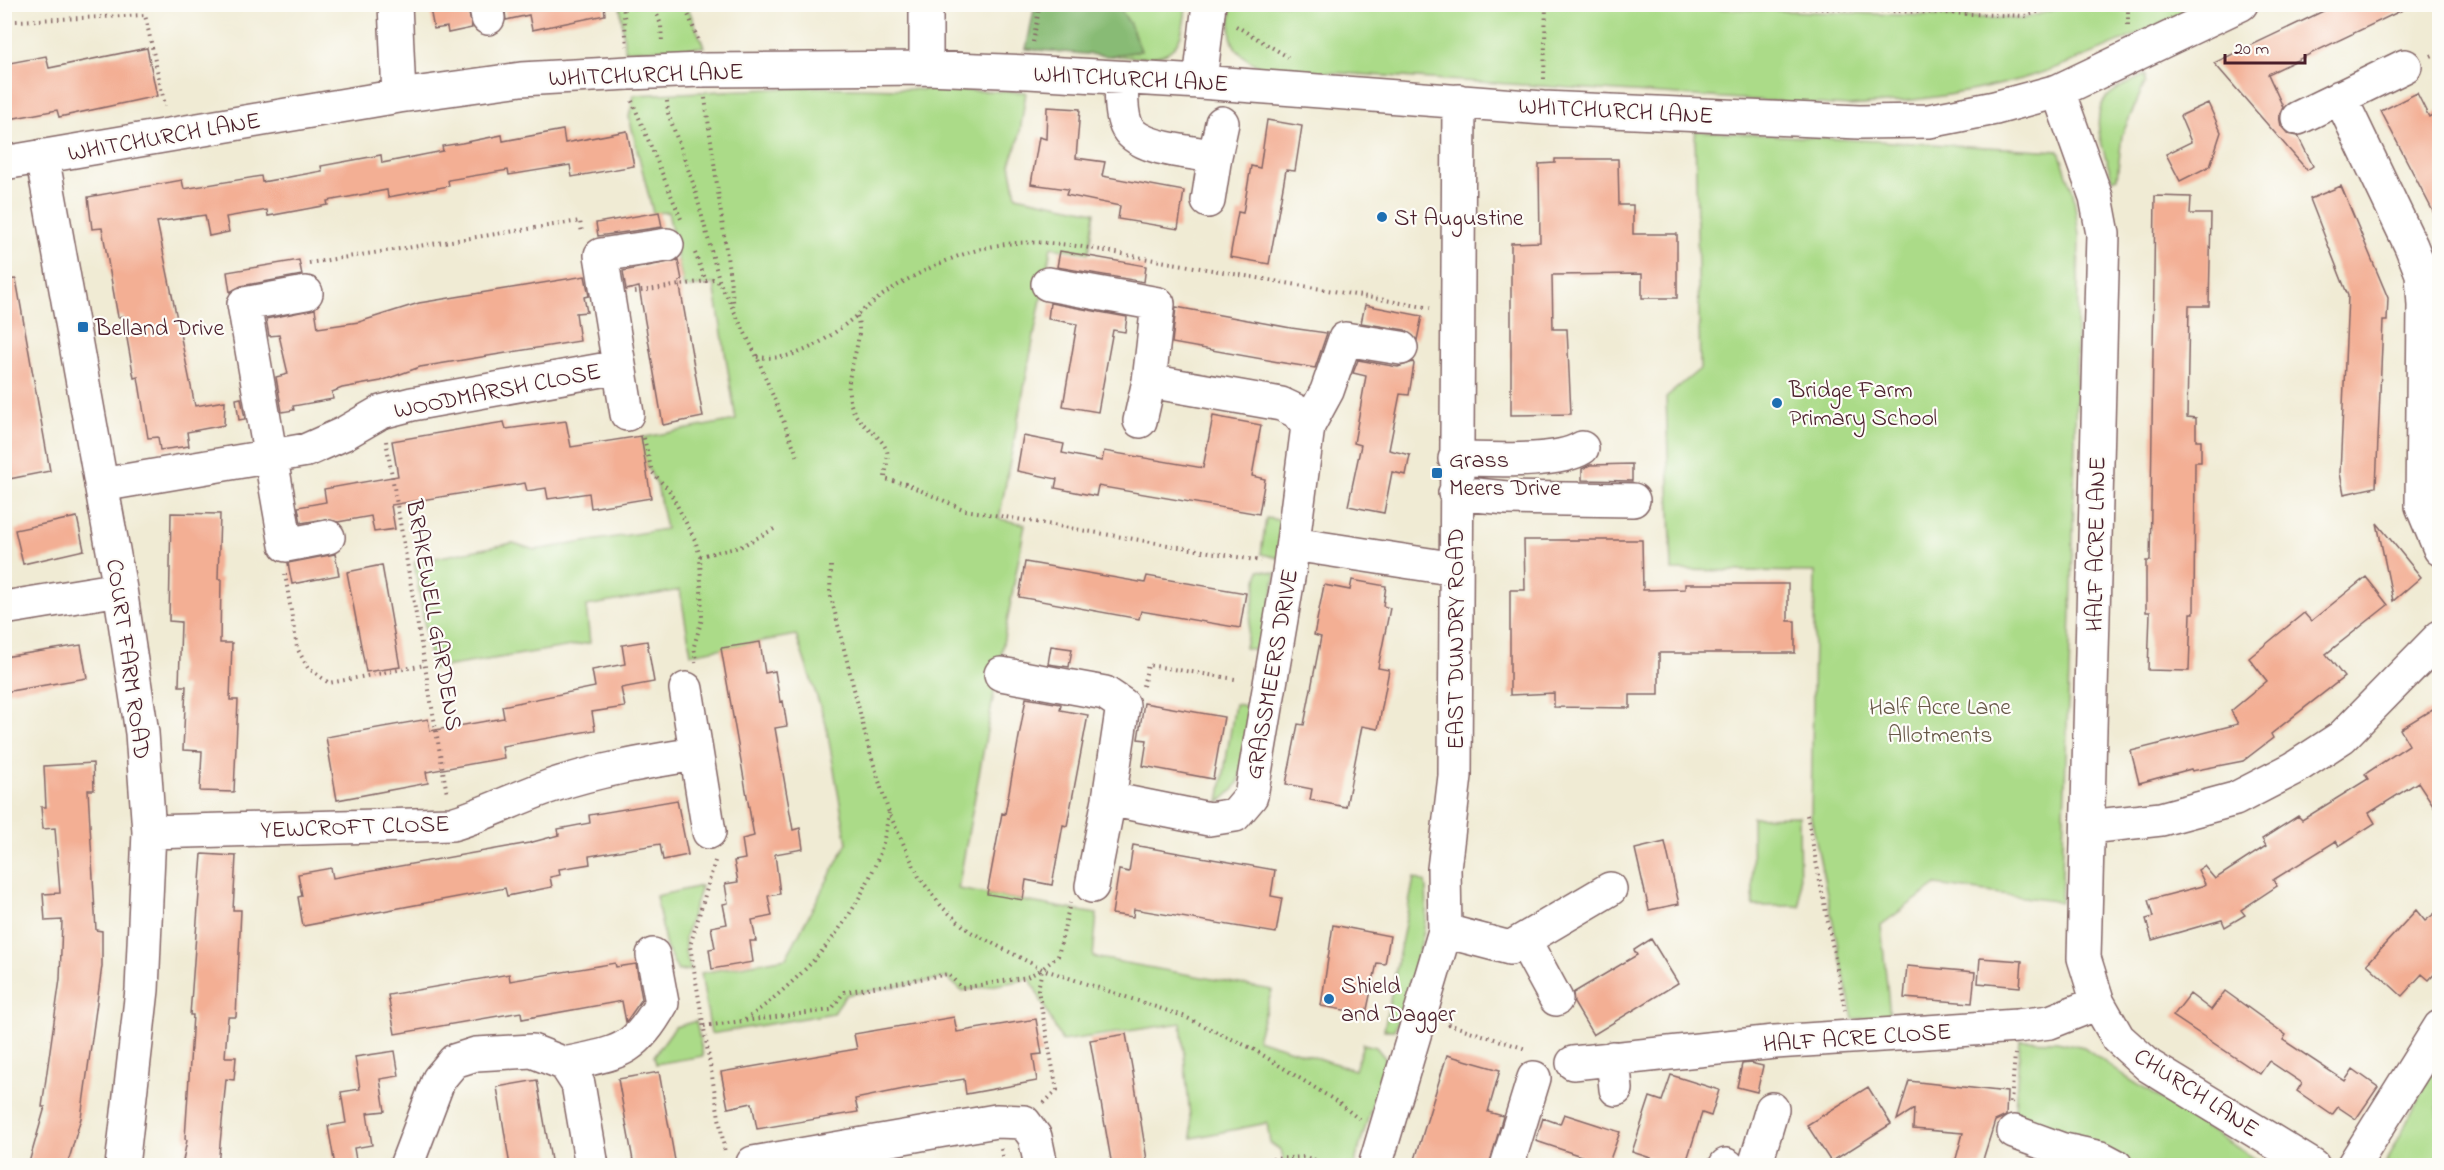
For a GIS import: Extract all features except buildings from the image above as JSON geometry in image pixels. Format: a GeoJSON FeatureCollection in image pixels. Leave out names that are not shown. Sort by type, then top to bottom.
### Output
{"type":"FeatureCollection","features":[{"type":"Feature","properties":{"kind":"street"},"geometry":{"type":"LineString","coordinates":[[394,4],[399,96]]}},
{"type":"Feature","properties":{"kind":"street"},"geometry":{"type":"LineString","coordinates":[[926,68],[927,4]]}},
{"type":"Feature","properties":{"kind":"street","name":"WHITCHURCH LANE"},"geometry":{"type":"LineString","coordinates":[[4,163],[399,96],[521,79],[701,70],[926,68],[1028,72],[1200,82],[1543,108],[1858,122],[1929,121],[1995,108],[2058,90],[2241,4]]}},
{"type":"Feature","properties":{"kind":"street"},"geometry":{"type":"LineString","coordinates":[[1200,82],[1220,13]]}},
{"type":"Feature","properties":{"kind":"street"},"geometry":{"type":"LineString","coordinates":[[2298,117],[2405,66]]}},
{"type":"Feature","properties":{"kind":"street"},"geometry":{"type":"LineString","coordinates":[[1121,78],[1126,125],[1133,136],[1145,144],[1215,156]]}},
{"type":"Feature","properties":{"kind":"street","name":"HALF ACRE LANE"},"geometry":{"type":"LineString","coordinates":[[2058,90],[2096,197],[2103,234],[2084,958],[2098,1003]]}},
{"type":"Feature","properties":{"kind":"street"},"geometry":{"type":"LineString","coordinates":[[2340,97],[2422,274],[2424,306],[2422,506],[2439,549]]}},
{"type":"Feature","properties":{"kind":"street","name":"EAST DUNDRY ROAD"},"geometry":{"type":"LineString","coordinates":[[1379,1152],[1445,931],[1444,869],[1455,776],[1455,459],[1460,313],[1459,101]]}},
{"type":"Feature","properties":{"kind":"street"},"geometry":{"type":"LineString","coordinates":[[1208,201],[1222,123]]}},
{"type":"Feature","properties":{"kind":"street","name":"COURT FARM ROAD"},"geometry":{"type":"LineString","coordinates":[[42,156],[120,589],[142,733],[149,832],[142,990],[122,1166]]}},
{"type":"Feature","properties":{"kind":"street"},"geometry":{"type":"LineString","coordinates":[[601,255],[682,242]]}},
{"type":"Feature","properties":{"kind":"street","name":"WOODMARSH CLOSE"},"geometry":{"type":"LineString","coordinates":[[601,255],[627,414]]}},
{"type":"Feature","properties":{"kind":"street"},"geometry":{"type":"LineString","coordinates":[[1048,284],[1158,304],[1149,381],[1140,421]]}},
{"type":"Feature","properties":{"kind":"street"},"geometry":{"type":"LineString","coordinates":[[306,293],[244,304],[286,545],[328,537]]}},
{"type":"Feature","properties":{"kind":"street","name":"GRASSMEERS DRIVE"},"geometry":{"type":"LineString","coordinates":[[1109,799],[1209,819],[1235,814],[1251,795],[1291,558],[1308,426],[1331,381],[1345,339],[1401,348]]}},
{"type":"Feature","properties":{"kind":"street","name":"WOODMARSH CLOSE"},"geometry":{"type":"LineString","coordinates":[[100,485],[307,450],[343,434],[381,412],[412,404],[619,367]]}},
{"type":"Feature","properties":{"kind":"street"},"geometry":{"type":"LineString","coordinates":[[1149,381],[1281,404],[1296,411],[1308,426]]}},
{"type":"Feature","properties":{"kind":"street"},"geometry":{"type":"LineString","coordinates":[[1455,459],[1554,457],[1571,455],[1582,448]]}},
{"type":"Feature","properties":{"kind":"street"},"geometry":{"type":"LineString","coordinates":[[1455,492],[1507,498],[1633,500]]}},
{"type":"Feature","properties":{"kind":"street","name":"GRASSMEERS DRIVE"},"geometry":{"type":"LineString","coordinates":[[1291,558],[1456,569]]}},
{"type":"Feature","properties":{"kind":"street"},"geometry":{"type":"LineString","coordinates":[[4,608],[120,589]]}},
{"type":"Feature","properties":{"kind":"street"},"geometry":{"type":"LineString","coordinates":[[2088,827],[2161,819],[2235,799],[2294,769],[2342,737],[2439,637]]}},
{"type":"Feature","properties":{"kind":"street"},"geometry":{"type":"LineString","coordinates":[[1001,674],[1105,693],[1122,705],[1109,799],[1092,886]]}},
{"type":"Feature","properties":{"kind":"street"},"geometry":{"type":"LineString","coordinates":[[686,689],[709,832]]}},
{"type":"Feature","properties":{"kind":"street","name":"YEWCROFT CLOSE"},"geometry":{"type":"LineString","coordinates":[[149,832],[453,824],[490,812],[550,786],[627,764],[695,754]]}},
{"type":"Feature","properties":{"kind":"street"},"geometry":{"type":"LineString","coordinates":[[1445,931],[1510,948],[1610,889]]}},
{"type":"Feature","properties":{"kind":"street"},"geometry":{"type":"LineString","coordinates":[[1524,940],[1556,999]]}},
{"type":"Feature","properties":{"kind":"street"},"geometry":{"type":"LineString","coordinates":[[406,1166],[439,1079],[454,1061],[476,1054],[532,1051],[565,1064],[621,1051],[635,1041],[662,1003],[653,955]]}},
{"type":"Feature","properties":{"kind":"street","name":"HALF ACRE CLOSE"},"geometry":{"type":"LineString","coordinates":[[1573,1063],[1615,1074],[1851,1037],[2050,1022],[2098,1003]]}},
{"type":"Feature","properties":{"kind":"street","name":"CHURCH LANE"},"geometry":{"type":"LineString","coordinates":[[2098,1003],[2118,1038],[2149,1066],[2313,1166]]}},
{"type":"Feature","properties":{"kind":"street"},"geometry":{"type":"LineString","coordinates":[[2353,1166],[2439,1028]]}},
{"type":"Feature","properties":{"kind":"street"},"geometry":{"type":"LineString","coordinates":[[565,1064],[578,1084],[592,1166]]}},
{"type":"Feature","properties":{"kind":"street"},"geometry":{"type":"LineString","coordinates":[[1507,1166],[1534,1078]]}},
{"type":"Feature","properties":{"kind":"street"},"geometry":{"type":"LineString","coordinates":[[1755,1166],[1772,1109]]}},
{"type":"Feature","properties":{"kind":"street"},"geometry":{"type":"LineString","coordinates":[[739,1159],[821,1159],[996,1121],[1024,1122],[1035,1137],[1041,1166]]}},
{"type":"Feature","properties":{"kind":"street"},"geometry":{"type":"LineString","coordinates":[[2014,1132],[2058,1157],[2101,1158],[2116,1166]]}},
{"type":"Feature","properties":{"kind":"path"},"geometry":{"type":"LineString","coordinates":[[623,4],[632,102],[682,242],[706,281]]}},
{"type":"Feature","properties":{"kind":"path"},"geometry":{"type":"LineString","coordinates":[[653,4],[661,25],[663,47]]}},
{"type":"Feature","properties":{"kind":"path"},"geometry":{"type":"LineString","coordinates":[[684,4],[698,38],[735,311]]}},
{"type":"Feature","properties":{"kind":"path"},"geometry":{"type":"LineString","coordinates":[[1028,72],[1040,4]]}},
{"type":"Feature","properties":{"kind":"path"},"geometry":{"type":"LineString","coordinates":[[1543,108],[1546,4]]}},
{"type":"Feature","properties":{"kind":"path"},"geometry":{"type":"LineString","coordinates":[[1701,4],[2025,15],[2062,4]]}},
{"type":"Feature","properties":{"kind":"path"},"geometry":{"type":"LineString","coordinates":[[1220,13],[1289,58]]}},
{"type":"Feature","properties":{"kind":"path"},"geometry":{"type":"LineString","coordinates":[[16,21],[145,15],[165,111],[179,133]]}},
{"type":"Feature","properties":{"kind":"path"},"geometry":{"type":"LineString","coordinates":[[667,96],[668,113],[693,183],[720,283],[735,311],[798,457]]}},
{"type":"Feature","properties":{"kind":"path"},"geometry":{"type":"LineString","coordinates":[[306,293],[305,263],[580,221],[584,249],[601,255]]}},
{"type":"Feature","properties":{"kind":"path"},"geometry":{"type":"LineString","coordinates":[[607,296],[713,279],[720,283]]}},
{"type":"Feature","properties":{"kind":"path"},"geometry":{"type":"LineString","coordinates":[[857,316],[860,326],[849,379],[849,394],[861,425],[881,441],[888,453],[885,479],[906,484],[965,510],[1255,559],[1291,558]]}},
{"type":"Feature","properties":{"kind":"path","name":"BRAKEWELL GARDENS"},"geometry":{"type":"LineString","coordinates":[[381,412],[421,618],[425,665],[453,824]]}},
{"type":"Feature","properties":{"kind":"path"},"geometry":{"type":"LineString","coordinates":[[627,414],[645,440],[652,472],[669,490],[695,540],[700,556],[702,619],[694,646],[698,675],[686,689]]}},
{"type":"Feature","properties":{"kind":"path"},"geometry":{"type":"LineString","coordinates":[[700,556],[740,547],[776,528]]}},
{"type":"Feature","properties":{"kind":"path"},"geometry":{"type":"LineString","coordinates":[[286,545],[283,563],[297,648],[308,668],[329,683],[425,665]]}},
{"type":"Feature","properties":{"kind":"path"},"geometry":{"type":"LineString","coordinates":[[831,566],[830,593],[869,749],[890,813],[919,877],[942,907],[969,931],[1042,969],[1183,1016],[1253,1049],[1336,1101],[1379,1152]]}},
{"type":"Feature","properties":{"kind":"path"},"geometry":{"type":"LineString","coordinates":[[1122,705],[1143,688],[1148,665],[1235,680]]}},
{"type":"Feature","properties":{"kind":"path"},"geometry":{"type":"LineString","coordinates":[[744,1020],[775,998],[812,965],[838,931],[879,857],[890,813]]}},
{"type":"Feature","properties":{"kind":"path"},"geometry":{"type":"LineString","coordinates":[[1807,815],[1851,1037]]}},
{"type":"Feature","properties":{"kind":"path"},"geometry":{"type":"LineString","coordinates":[[709,832],[720,844],[690,946],[704,1026],[739,1159]]}},
{"type":"Feature","properties":{"kind":"path"},"geometry":{"type":"LineString","coordinates":[[704,1026],[831,1010],[844,992],[948,974],[962,988],[1027,977],[1058,957],[1069,903],[1092,886]]}},
{"type":"Feature","properties":{"kind":"path"},"geometry":{"type":"LineString","coordinates":[[1024,1122],[1057,1090],[1038,990],[1042,969]]}},
{"type":"Feature","properties":{"kind":"path"},"geometry":{"type":"LineString","coordinates":[[1420,1015],[1573,1063]]}},
{"type":"Feature","properties":{"kind":"path"},"geometry":{"type":"LineString","coordinates":[[2014,1132],[2010,1121],[2017,1026]]}},
{"type":"Feature","properties":{"kind":"path"},"geometry":{"type":"LineString","coordinates":[[1272,1159],[1305,1157],[1336,1166]]}},
{"type":"Feature","properties":{"kind":"green space"},"geometry":{"type":"Polygon","coordinates":[[[1117,4],[1130,24],[1141,51],[1109,56],[1026,49],[1035,5],[1117,4]]]}},
{"type":"Feature","properties":{"kind":"green space"},"geometry":{"type":"Polygon","coordinates":[[[1232,4],[1613,5],[2022,19],[2070,5],[2201,5],[2084,57],[2020,79],[1948,95],[1849,106],[1262,68],[1243,56],[1233,43],[1230,27],[1232,4]]]}},
{"type":"Feature","properties":{"kind":"green space"},"geometry":{"type":"Polygon","coordinates":[[[620,5],[687,5],[704,47],[625,51],[620,5]]]}},
{"type":"Feature","properties":{"kind":"green space"},"geometry":{"type":"Polygon","coordinates":[[[1117,5],[1186,5],[1184,25],[1179,39],[1165,54],[1154,57],[1109,56],[1141,51],[1130,24],[1117,5]]]}},
{"type":"Feature","properties":{"kind":"green space"},"geometry":{"type":"Polygon","coordinates":[[[2145,75],[2145,83],[2122,135],[2117,178],[2113,180],[2100,137],[2099,114],[2102,104],[2116,90],[2145,75]]]}},
{"type":"Feature","properties":{"kind":"green space"},"geometry":{"type":"Polygon","coordinates":[[[814,87],[1026,92],[1019,139],[1010,164],[1016,196],[1095,212],[1089,253],[1051,247],[999,519],[1025,524],[958,889],[1097,914],[1093,957],[1272,990],[1257,1039],[1355,1070],[1363,1044],[1376,1047],[1385,1058],[1384,1065],[1354,1165],[1285,1165],[1281,1150],[1270,1143],[1267,1123],[1192,1138],[1181,1023],[1062,1041],[1030,979],[962,991],[947,978],[846,995],[833,1013],[711,1034],[701,973],[786,958],[847,843],[826,724],[796,635],[691,654],[680,590],[586,606],[590,643],[432,669],[414,562],[513,543],[535,550],[666,529],[657,485],[645,463],[640,438],[736,420],[714,284],[684,288],[668,212],[653,213],[629,117],[634,95],[814,87]]]}},
{"type":"Feature","properties":{"kind":"green space","name":"Half Acre Lane Allotments"},"geometry":{"type":"Polygon","coordinates":[[[1695,131],[2059,151],[2073,192],[2079,235],[2072,584],[2061,902],[1936,885],[1881,925],[1890,1017],[1853,1019],[1811,817],[1815,572],[1672,570],[1666,397],[1700,369],[1695,131]]]}},
{"type":"Feature","properties":{"kind":"green space"},"geometry":{"type":"Polygon","coordinates":[[[1266,518],[1286,521],[1279,558],[1261,554],[1266,518]]]}},
{"type":"Feature","properties":{"kind":"green space"},"geometry":{"type":"Polygon","coordinates":[[[1259,570],[1276,573],[1262,651],[1245,648],[1259,570]]]}},
{"type":"Feature","properties":{"kind":"green space"},"geometry":{"type":"Polygon","coordinates":[[[1235,704],[1252,707],[1239,781],[1219,803],[1235,704]]]}},
{"type":"Feature","properties":{"kind":"green space"},"geometry":{"type":"Polygon","coordinates":[[[1799,816],[1800,906],[1753,906],[1752,817],[1799,816]]]}},
{"type":"Feature","properties":{"kind":"green space"},"geometry":{"type":"Polygon","coordinates":[[[1414,878],[1425,882],[1427,899],[1423,934],[1399,1019],[1394,1030],[1384,1030],[1414,878]]]}},
{"type":"Feature","properties":{"kind":"green space"},"geometry":{"type":"Polygon","coordinates":[[[701,886],[685,937],[685,952],[691,970],[678,971],[666,947],[656,896],[701,886]]]}},
{"type":"Feature","properties":{"kind":"green space"},"geometry":{"type":"Polygon","coordinates":[[[696,1021],[703,1056],[656,1064],[654,1056],[675,1027],[696,1021]]]}},
{"type":"Feature","properties":{"kind":"green space"},"geometry":{"type":"Polygon","coordinates":[[[2020,1040],[2057,1041],[2084,1047],[2124,1076],[2265,1165],[2134,1165],[2109,1152],[2014,1123],[2020,1040]]]}},
{"type":"Feature","properties":{"kind":"green space"},"geometry":{"type":"Polygon","coordinates":[[[2438,1059],[2439,1165],[2385,1166],[2438,1059]]]}},
{"type":"Feature","properties":{"kind":"place","name":"St Augustine"},"geometry":{"type":"Point","coordinates":[1382,217]}},
{"type":"Feature","properties":{"kind":"place","name":"Belland Drive"},"geometry":{"type":"Point","coordinates":[83,327]}},
{"type":"Feature","properties":{"kind":"place","name":"Bridge Farm Primary School"},"geometry":{"type":"Point","coordinates":[1777,403]}},
{"type":"Feature","properties":{"kind":"place","name":"Grass Meers Drive"},"geometry":{"type":"Point","coordinates":[1437,473]}},
{"type":"Feature","properties":{"kind":"place","name":"Shield and Dagger"},"geometry":{"type":"Point","coordinates":[1329,999]}}]}
